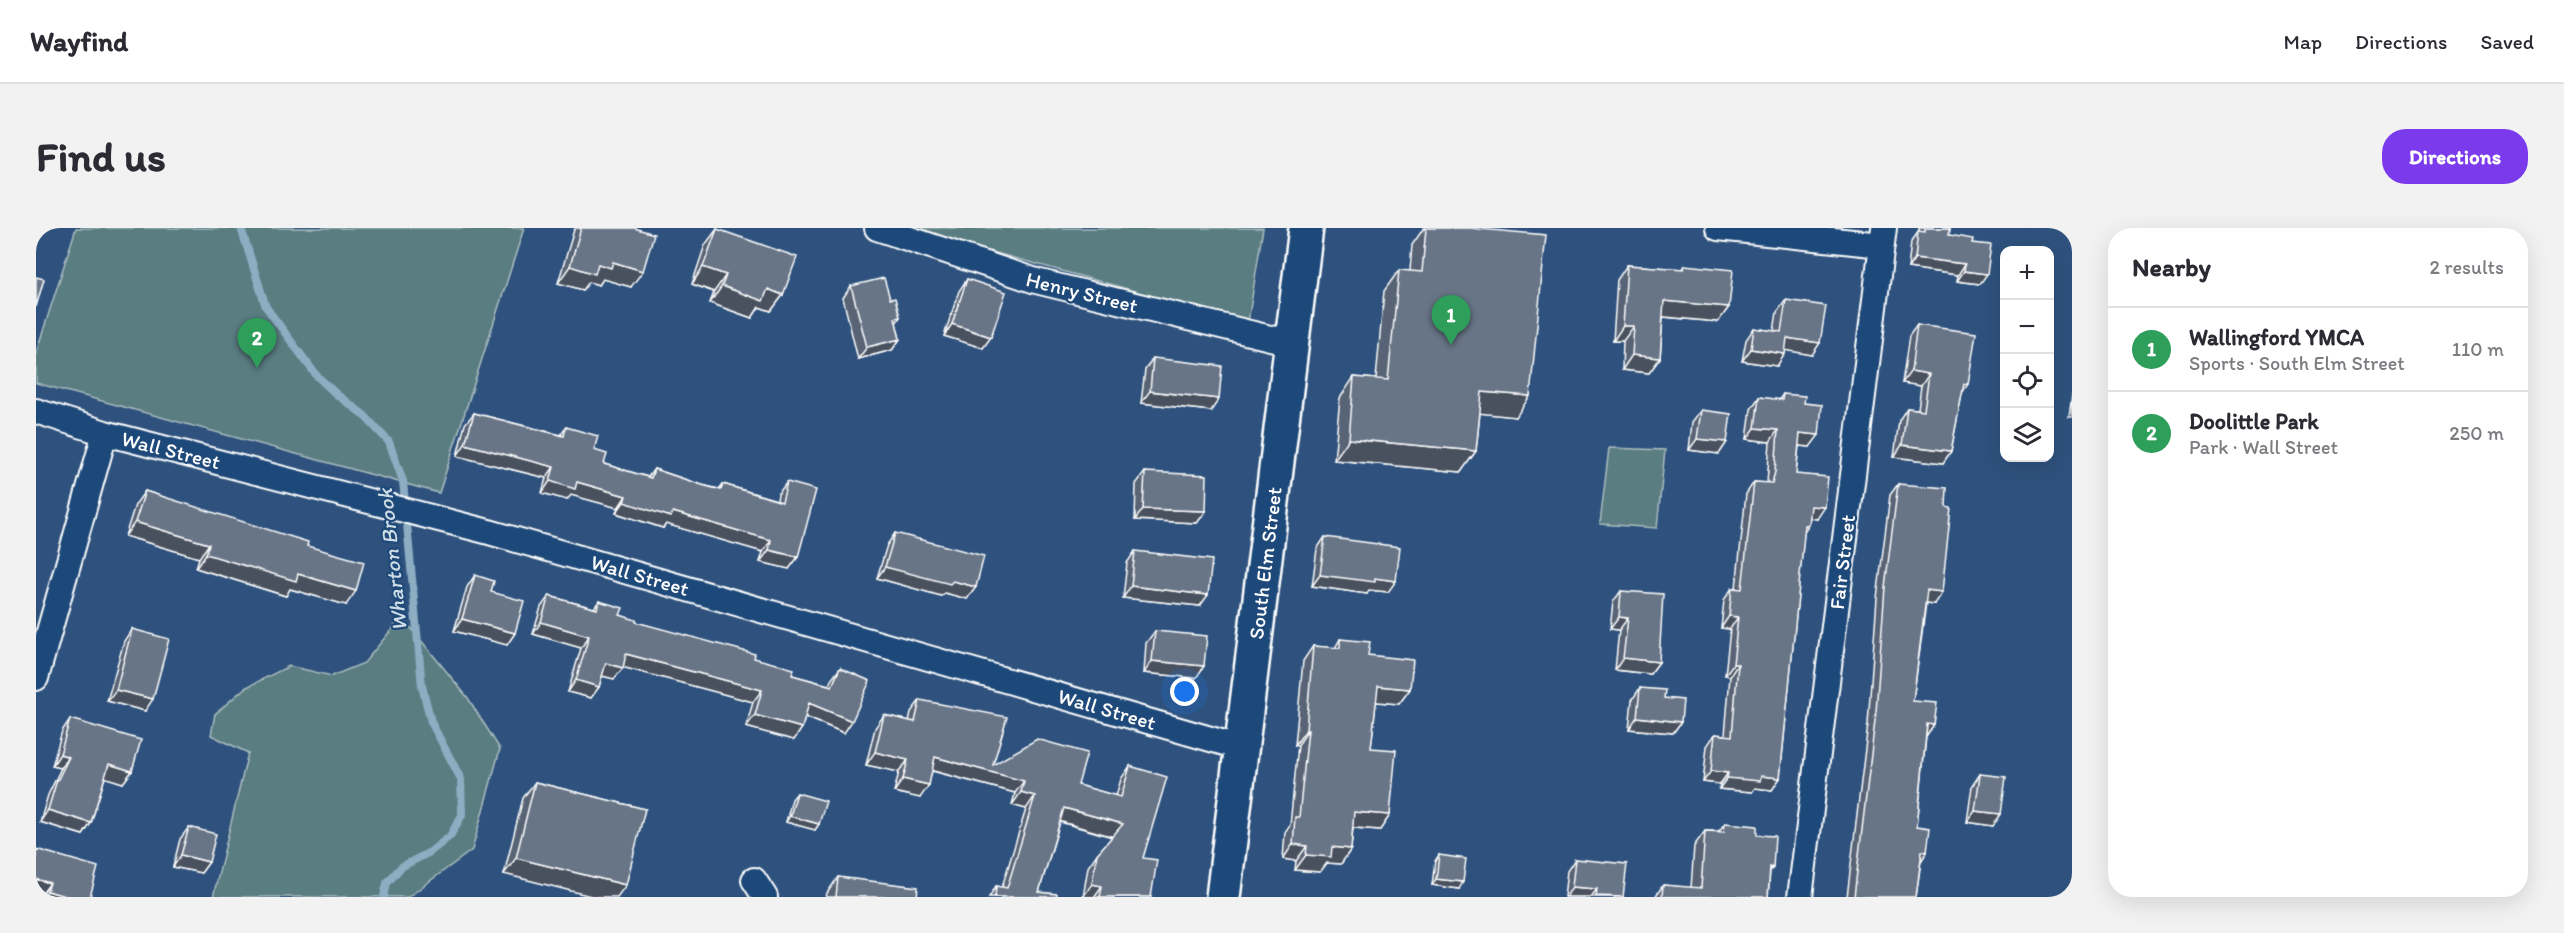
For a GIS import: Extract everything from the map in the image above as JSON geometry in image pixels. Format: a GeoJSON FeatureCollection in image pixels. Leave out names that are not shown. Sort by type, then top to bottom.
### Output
{"type":"FeatureCollection","features":[{"type":"Feature","properties":{"kind":"main road","name":"South Elm Street"},"geometry":{"type":"LineString","coordinates":[[1224,897],[1306,228]]}},
{"type":"Feature","properties":{"kind":"street","name":"Henry Street"},"geometry":{"type":"LineString","coordinates":[[877,228],[1036,281],[1291,343]]}},
{"type":"Feature","properties":{"kind":"street"},"geometry":{"type":"LineString","coordinates":[[1718,228],[1883,237]]}},
{"type":"Feature","properties":{"kind":"street","name":"Fair Street"},"geometry":{"type":"LineString","coordinates":[[1800,897],[1883,237]]}},
{"type":"Feature","properties":{"kind":"street","name":"Wall Street"},"geometry":{"type":"LineString","coordinates":[[36,411],[105,433],[424,515],[1242,748]]}},
{"type":"Feature","properties":{"kind":"street"},"geometry":{"type":"LineString","coordinates":[[36,678],[105,433]]}},
{"type":"Feature","properties":{"kind":"green space"},"geometry":{"type":"Polygon","coordinates":[[[76,228],[524,228],[439,493],[36,383],[36,353],[76,228]]]}},
{"type":"Feature","properties":{"kind":"green space"},"geometry":{"type":"Polygon","coordinates":[[[916,228],[1263,228],[1248,322],[956,242],[916,228]]]}},
{"type":"Feature","properties":{"kind":"green space"},"geometry":{"type":"Polygon","coordinates":[[[1609,448],[1665,450],[1657,528],[1600,524],[1609,448]]]}},
{"type":"Feature","properties":{"kind":"green space"},"geometry":{"type":"Polygon","coordinates":[[[402,617],[468,698],[500,749],[472,850],[408,897],[213,897],[248,753],[211,735],[215,714],[245,688],[289,666],[332,676],[364,663],[402,617]]]}},
{"type":"Feature","properties":{"kind":"building"},"geometry":{"type":"Polygon","coordinates":[[[581,228],[634,228],[654,234],[643,271],[613,262],[611,268],[598,264],[595,274],[570,266],[581,228]]]}},
{"type":"Feature","properties":{"kind":"building"},"geometry":{"type":"Polygon","coordinates":[[[1426,228],[1469,228],[1546,235],[1530,396],[1482,392],[1476,451],[1349,439],[1354,377],[1388,380],[1399,270],[1422,272],[1426,228]]]}},
{"type":"Feature","properties":{"kind":"building"},"geometry":{"type":"Polygon","coordinates":[[[1925,228],[1950,228],[1949,235],[1973,239],[1972,243],[1991,245],[1987,274],[1964,271],[1965,264],[1915,258],[1918,231],[1925,232],[1925,228]]]}},
{"type":"Feature","properties":{"kind":"building"},"geometry":{"type":"Polygon","coordinates":[[[717,229],[797,257],[783,295],[768,289],[763,301],[722,286],[726,275],[703,267],[717,229]]]}},
{"type":"Feature","properties":{"kind":"building"},"geometry":{"type":"Polygon","coordinates":[[[1627,265],[1684,269],[1685,265],[1733,270],[1729,307],[1664,301],[1660,358],[1632,355],[1634,326],[1623,326],[1627,265]]]}},
{"type":"Feature","properties":{"kind":"building"},"geometry":{"type":"Polygon","coordinates":[[[36,277],[44,279],[36,307],[36,277]]]}},
{"type":"Feature","properties":{"kind":"building"},"geometry":{"type":"Polygon","coordinates":[[[884,278],[890,299],[895,298],[900,317],[895,318],[900,339],[867,347],[851,286],[884,278]]]}},
{"type":"Feature","properties":{"kind":"building"},"geometry":{"type":"Polygon","coordinates":[[[967,279],[1006,292],[991,337],[952,324],[967,279]]]}},
{"type":"Feature","properties":{"kind":"building"},"geometry":{"type":"Polygon","coordinates":[[[1786,300],[1826,306],[1820,343],[1787,338],[1785,354],[1751,349],[1754,328],[1781,332],[1786,300]]]}},
{"type":"Feature","properties":{"kind":"building"},"geometry":{"type":"Polygon","coordinates":[[[1917,325],[1976,333],[1968,384],[1964,384],[1951,451],[1902,445],[1907,408],[1924,410],[1929,374],[1911,371],[1917,325]]]}},
{"type":"Feature","properties":{"kind":"building"},"geometry":{"type":"Polygon","coordinates":[[[1153,358],[1222,366],[1219,399],[1150,391],[1153,358]]]}},
{"type":"Feature","properties":{"kind":"building"},"geometry":{"type":"Polygon","coordinates":[[[1783,394],[1805,396],[1804,403],[1822,405],[1819,435],[1800,433],[1796,474],[1828,477],[1825,507],[1811,506],[1809,525],[1805,525],[1780,778],[1761,776],[1760,781],[1727,778],[1728,773],[1711,771],[1715,734],[1732,736],[1738,664],[1733,664],[1738,617],[1729,616],[1732,588],[1742,589],[1754,482],[1772,483],[1775,472],[1778,430],[1755,428],[1759,397],[1782,400],[1783,394]]]}},
{"type":"Feature","properties":{"kind":"building"},"geometry":{"type":"Polygon","coordinates":[[[1701,410],[1731,414],[1727,442],[1697,439],[1701,410]]]}},
{"type":"Feature","properties":{"kind":"building"},"geometry":{"type":"Polygon","coordinates":[[[474,413],[564,436],[566,427],[598,436],[594,450],[607,454],[604,464],[651,478],[654,469],[721,490],[723,484],[782,502],[787,482],[816,490],[798,557],[769,550],[771,540],[673,512],[671,517],[624,502],[626,496],[577,482],[575,489],[550,481],[554,467],[465,444],[474,413]]]}},
{"type":"Feature","properties":{"kind":"building"},"geometry":{"type":"Polygon","coordinates":[[[1145,472],[1207,475],[1206,511],[1143,509],[1145,472]]]}},
{"type":"Feature","properties":{"kind":"building"},"geometry":{"type":"Polygon","coordinates":[[[1898,484],[1947,488],[1946,507],[1951,508],[1942,592],[1927,590],[1913,701],[1937,703],[1934,725],[1927,724],[1917,826],[1930,828],[1927,852],[1922,851],[1916,897],[1854,897],[1876,712],[1885,587],[1898,484]]]}},
{"type":"Feature","properties":{"kind":"building"},"geometry":{"type":"Polygon","coordinates":[[[145,491],[308,542],[307,546],[364,562],[356,591],[298,574],[296,581],[206,554],[209,544],[135,522],[145,491]]]}},
{"type":"Feature","properties":{"kind":"building"},"geometry":{"type":"Polygon","coordinates":[[[895,533],[984,556],[976,587],[953,581],[950,584],[885,567],[895,533]]]}},
{"type":"Feature","properties":{"kind":"building"},"geometry":{"type":"Polygon","coordinates":[[[1325,537],[1400,547],[1396,581],[1375,578],[1375,582],[1320,575],[1325,537]]]}},
{"type":"Feature","properties":{"kind":"building"},"geometry":{"type":"Polygon","coordinates":[[[1135,551],[1212,560],[1208,595],[1131,586],[1135,551]]]}},
{"type":"Feature","properties":{"kind":"building"},"geometry":{"type":"Polygon","coordinates":[[[475,575],[494,581],[491,592],[524,601],[515,633],[462,619],[475,575]]]}},
{"type":"Feature","properties":{"kind":"building"},"geometry":{"type":"Polygon","coordinates":[[[1621,591],[1663,594],[1659,662],[1623,658],[1628,618],[1619,617],[1621,591]]]}},
{"type":"Feature","properties":{"kind":"building"},"geometry":{"type":"Polygon","coordinates":[[[549,596],[597,609],[599,601],[623,608],[620,615],[636,620],[636,622],[755,654],[754,658],[794,669],[792,675],[832,686],[840,668],[870,681],[852,721],[809,703],[802,728],[755,715],[762,690],[626,654],[623,668],[606,663],[599,687],[576,680],[589,636],[541,622],[549,596]]]}},
{"type":"Feature","properties":{"kind":"building"},"geometry":{"type":"Polygon","coordinates":[[[132,629],[169,639],[153,699],[116,690],[132,629]]]}},
{"type":"Feature","properties":{"kind":"building"},"geometry":{"type":"Polygon","coordinates":[[[1155,631],[1207,636],[1204,666],[1152,661],[1155,631]]]}},
{"type":"Feature","properties":{"kind":"building"},"geometry":{"type":"Polygon","coordinates":[[[1340,639],[1370,642],[1368,655],[1413,660],[1410,689],[1378,686],[1371,748],[1396,750],[1390,815],[1354,812],[1351,849],[1332,847],[1331,857],[1306,855],[1307,846],[1293,844],[1295,817],[1299,817],[1308,730],[1306,730],[1313,646],[1340,648],[1340,639]]]}},
{"type":"Feature","properties":{"kind":"building"},"geometry":{"type":"Polygon","coordinates":[[[1640,688],[1665,690],[1664,698],[1683,700],[1681,722],[1637,717],[1640,688]]]}},
{"type":"Feature","properties":{"kind":"building"},"geometry":{"type":"Polygon","coordinates":[[[920,700],[1007,717],[993,765],[1037,739],[1087,753],[1078,785],[1121,797],[1130,766],[1167,777],[1143,858],[1157,860],[1151,897],[1100,897],[1102,886],[1092,884],[1097,854],[1123,824],[1064,808],[1039,892],[1057,894],[1056,897],[995,897],[996,886],[1007,888],[1035,796],[1021,792],[1024,781],[935,757],[929,785],[903,779],[908,760],[875,752],[884,715],[915,722],[920,700]]]}},
{"type":"Feature","properties":{"kind":"building"},"geometry":{"type":"Polygon","coordinates":[[[70,719],[141,740],[132,771],[109,764],[91,823],[48,810],[56,783],[69,757],[60,754],[70,719]]]}},
{"type":"Feature","properties":{"kind":"building"},"geometry":{"type":"Polygon","coordinates":[[[1980,774],[2006,777],[2001,814],[1975,811],[1980,774]]]}},
{"type":"Feature","properties":{"kind":"building"},"geometry":{"type":"Polygon","coordinates":[[[535,782],[645,809],[626,885],[516,858],[535,782]]]}},
{"type":"Feature","properties":{"kind":"building"},"geometry":{"type":"Polygon","coordinates":[[[797,793],[826,801],[819,824],[790,816],[797,793]]]}},
{"type":"Feature","properties":{"kind":"building"},"geometry":{"type":"Polygon","coordinates":[[[1725,823],[1757,826],[1757,835],[1775,836],[1768,897],[1662,897],[1663,885],[1701,888],[1705,831],[1724,832],[1725,823]]]}},
{"type":"Feature","properties":{"kind":"building"},"geometry":{"type":"Polygon","coordinates":[[[189,827],[216,834],[209,862],[181,855],[189,827]]]}},
{"type":"Feature","properties":{"kind":"building"},"geometry":{"type":"Polygon","coordinates":[[[36,849],[98,867],[90,897],[69,897],[47,891],[50,883],[36,879],[36,849]]]}},
{"type":"Feature","properties":{"kind":"building"},"geometry":{"type":"Polygon","coordinates":[[[1439,855],[1466,859],[1463,882],[1436,879],[1439,855]]]}},
{"type":"Feature","properties":{"kind":"building"},"geometry":{"type":"Polygon","coordinates":[[[1575,859],[1627,864],[1623,897],[1596,896],[1597,889],[1572,887],[1575,859]]]}},
{"type":"Feature","properties":{"kind":"building"},"geometry":{"type":"Polygon","coordinates":[[[838,877],[918,887],[917,897],[836,897],[838,877]]]}},
{"type":"Feature","properties":{"kind":"waterway","name":"Wharton Brook"},"geometry":{"type":"LineString","coordinates":[[241,228],[266,307],[316,375],[364,415],[389,442],[403,481],[422,686],[431,722],[461,779],[462,815],[450,836],[430,852],[401,867],[387,883],[384,897]]}},
{"type":"Feature","properties":{"kind":"place","name":"Wallingford YMCA"},"geometry":{"type":"Point","coordinates":[1451,345]}},
{"type":"Feature","properties":{"kind":"place","name":"Doolittle Park"},"geometry":{"type":"Point","coordinates":[257,368]}}]}
